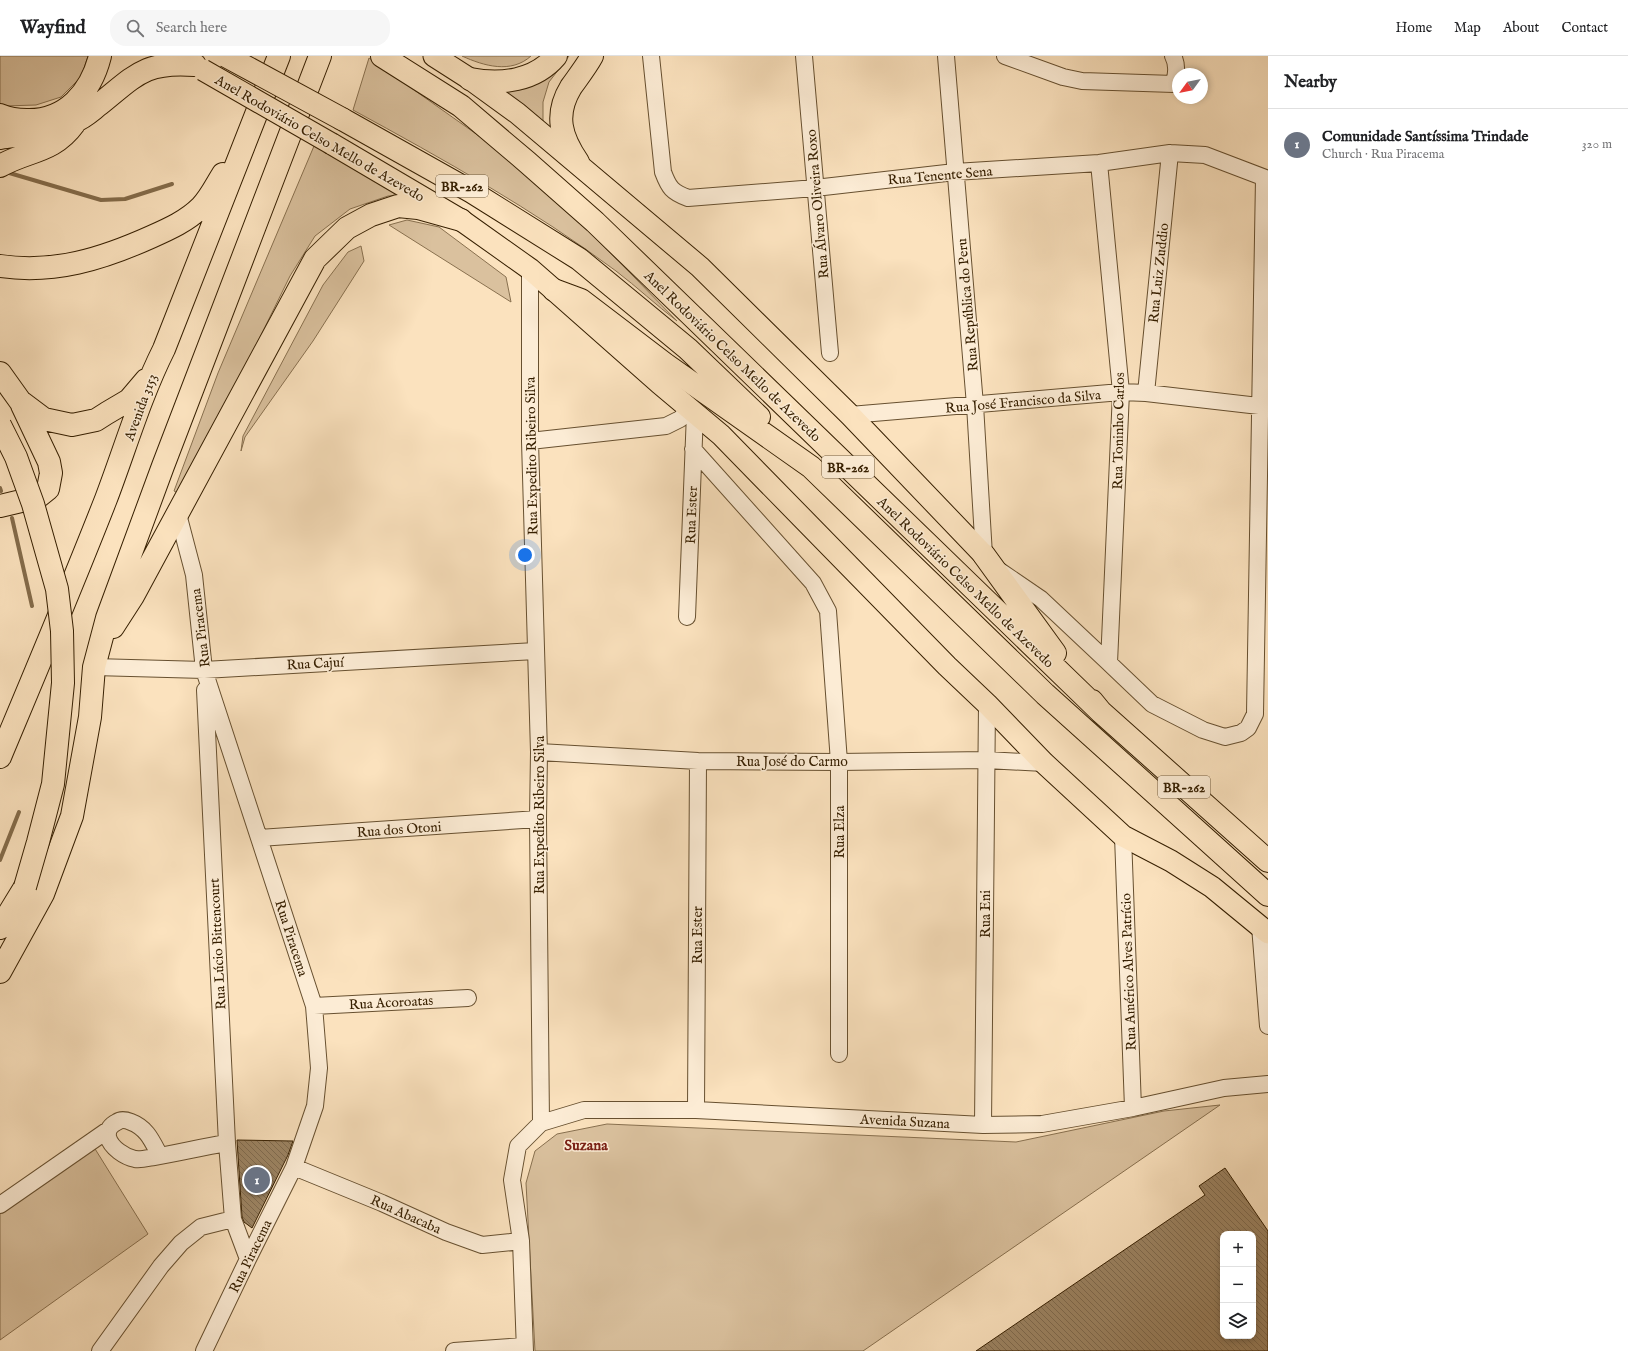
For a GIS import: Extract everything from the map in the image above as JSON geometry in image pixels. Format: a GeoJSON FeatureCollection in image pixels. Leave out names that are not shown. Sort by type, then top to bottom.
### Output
{"type":"FeatureCollection","features":[{"type":"Feature","properties":{"kind":"highway"},"geometry":{"type":"LineString","coordinates":[[0,115],[11,119],[33,120],[45,119],[64,111],[80,98],[87,88],[97,67],[100,56]]}},
{"type":"Feature","properties":{"kind":"highway","name":"Anel Rodoviário Celso Mello de Azevedo"},"geometry":{"type":"LineString","coordinates":[[226,56],[472,192],[579,259],[688,349],[811,467]]}},
{"type":"Feature","properties":{"kind":"highway","name":"Avenida 3153"},"geometry":{"type":"LineString","coordinates":[[0,757],[72,586],[115,477],[152,373],[164,349],[279,56]]}},
{"type":"Feature","properties":{"kind":"highway"},"geometry":{"type":"LineString","coordinates":[[0,972],[43,894],[72,816],[90,717],[96,660],[107,618],[160,474],[320,56]]}},
{"type":"Feature","properties":{"kind":"highway","name":"Anel Rodoviário Celso Mello de Azevedo"},"geometry":{"type":"LineString","coordinates":[[382,56],[461,106],[594,222],[1101,712]]}},
{"type":"Feature","properties":{"kind":"highway"},"geometry":{"type":"LineString","coordinates":[[470,79],[497,82],[516,80],[534,73],[544,67],[556,56]]}},
{"type":"Feature","properties":{"kind":"highway"},"geometry":{"type":"LineString","coordinates":[[578,162],[565,140],[561,124],[561,115],[568,94],[592,56]]}},
{"type":"Feature","properties":{"kind":"highway"},"geometry":{"type":"LineString","coordinates":[[0,138],[40,132],[76,121],[94,109],[138,74],[161,65],[194,63]]}},
{"type":"Feature","properties":{"kind":"highway"},"geometry":{"type":"LineString","coordinates":[[0,166],[56,142],[67,133],[76,121]]}},
{"type":"Feature","properties":{"kind":"highway"},"geometry":{"type":"LineString","coordinates":[[0,266],[20,269],[44,268],[89,261],[133,245],[169,229],[190,216],[201,206],[227,168],[241,154]]}},
{"type":"Feature","properties":{"kind":"highway"},"geometry":{"type":"LineString","coordinates":[[96,660],[178,514],[315,259],[347,228],[371,215],[398,206],[418,208],[461,220]]}},
{"type":"Feature","properties":{"kind":"highway"},"geometry":{"type":"LineString","coordinates":[[554,290],[580,300],[665,364],[811,467]]}},
{"type":"Feature","properties":{"kind":"highway"},"geometry":{"type":"LineString","coordinates":[[0,372],[20,401],[49,462],[51,473],[48,489],[38,497],[0,506]]}},
{"type":"Feature","properties":{"kind":"highway"},"geometry":{"type":"LineString","coordinates":[[20,401],[44,419],[72,425],[96,420],[129,400],[152,373]]}},
{"type":"Feature","properties":{"kind":"highway"},"geometry":{"type":"LineString","coordinates":[[0,425],[16,457],[33,504],[57,589],[62,631],[63,683],[53,784],[38,842],[24,887],[0,928]]}},
{"type":"Feature","properties":{"kind":"highway","name":"BR-262"},"geometry":{"type":"LineString","coordinates":[[811,467],[1045,694],[1268,895]]}},
{"type":"Feature","properties":{"kind":"highway"},"geometry":{"type":"LineString","coordinates":[[988,560],[1040,633],[1101,712]]}},
{"type":"Feature","properties":{"kind":"highway","name":"BR-262"},"geometry":{"type":"LineString","coordinates":[[1101,712],[1268,861]]}},
{"type":"Feature","properties":{"kind":"main road","name":"BR-262"},"geometry":{"type":"LineString","coordinates":[[434,56],[470,79],[517,113],[578,162],[700,267],[850,415],[988,560]]}},
{"type":"Feature","properties":{"kind":"main road","name":"Anel Rodoviário Celso Mello de Azevedo"},"geometry":{"type":"LineString","coordinates":[[194,63],[461,220],[530,270],[721,435],[1044,763],[1123,836],[1171,861],[1212,887],[1264,930]]}},
{"type":"Feature","properties":{"kind":"street","name":"Rua Tenente Sena"},"geometry":{"type":"LineString","coordinates":[[651,56],[663,172],[668,186],[676,194],[688,198],[814,188],[955,172],[1099,163],[1170,153],[1205,155],[1266,178]]}},
{"type":"Feature","properties":{"kind":"street","name":"Rua Álvaro Oliveira Roxo"},"geometry":{"type":"LineString","coordinates":[[804,56],[814,188],[830,353]]}},
{"type":"Feature","properties":{"kind":"street","name":"Rua República do Peru"},"geometry":{"type":"LineString","coordinates":[[946,56],[975,405],[981,524],[988,560]]}},
{"type":"Feature","properties":{"kind":"street"},"geometry":{"type":"LineString","coordinates":[[1005,56],[1063,77],[1082,81],[1174,84],[1176,60],[1173,56]]}},
{"type":"Feature","properties":{"kind":"street","name":"Rua Luiz Zuddio"},"geometry":{"type":"LineString","coordinates":[[1146,393],[1170,153]]}},
{"type":"Feature","properties":{"kind":"street","name":"Rua Toninho Carlos"},"geometry":{"type":"LineString","coordinates":[[1099,163],[1121,392],[1110,658]]}},
{"type":"Feature","properties":{"kind":"street"},"geometry":{"type":"LineString","coordinates":[[988,560],[1040,599],[1110,658],[1152,704],[1203,730],[1225,737],[1241,733],[1248,728],[1255,714],[1264,406],[1266,178]]}},
{"type":"Feature","properties":{"kind":"street","name":"Rua Expedito Ribeiro Silva"},"geometry":{"type":"LineString","coordinates":[[530,270],[530,441],[539,752],[538,819],[541,1123]]}},
{"type":"Feature","properties":{"kind":"street","name":"Rua José Francisco da Silva"},"geometry":{"type":"LineString","coordinates":[[850,415],[1121,392],[1146,393],[1264,406]]}},
{"type":"Feature","properties":{"kind":"street"},"geometry":{"type":"LineString","coordinates":[[530,441],[666,426],[692,411]]}},
{"type":"Feature","properties":{"kind":"street","name":"Rua Ester"},"geometry":{"type":"LineString","coordinates":[[687,618],[693,449],[692,411]]}},
{"type":"Feature","properties":{"kind":"street","name":"Rua Elza"},"geometry":{"type":"LineString","coordinates":[[693,449],[813,584],[828,611],[839,762],[839,1054]]}},
{"type":"Feature","properties":{"kind":"street","name":"Rua Piracema"},"geometry":{"type":"LineString","coordinates":[[178,514],[194,575],[204,670],[314,1006],[319,1068],[315,1106],[294,1167],[248,1258],[204,1351]]}},
{"type":"Feature","properties":{"kind":"street","name":"Rua Cajuí"},"geometry":{"type":"LineString","coordinates":[[96,660],[204,670],[536,651]]}},
{"type":"Feature","properties":{"kind":"street","name":"Rua Lúcio Bittencourt"},"geometry":{"type":"LineString","coordinates":[[204,670],[226,1143],[233,1219],[248,1258]]}},
{"type":"Feature","properties":{"kind":"street","name":"Rua Eni"},"geometry":{"type":"LineString","coordinates":[[983,1124],[987,704]]}},
{"type":"Feature","properties":{"kind":"street","name":"Rua José do Carmo"},"geometry":{"type":"LineString","coordinates":[[539,752],[698,761],[839,762],[986,760],[1044,763]]}},
{"type":"Feature","properties":{"kind":"street","name":"Rua Ester"},"geometry":{"type":"LineString","coordinates":[[696,1110],[698,761]]}},
{"type":"Feature","properties":{"kind":"street","name":"Rua dos Otoni"},"geometry":{"type":"LineString","coordinates":[[259,838],[538,819]]}},
{"type":"Feature","properties":{"kind":"street","name":"Rua Américo Alves Patrício"},"geometry":{"type":"LineString","coordinates":[[1123,836],[1133,1108]]}},
{"type":"Feature","properties":{"kind":"street"},"geometry":{"type":"LineString","coordinates":[[1264,930],[1268,1026]]}},
{"type":"Feature","properties":{"kind":"street","name":"Rua Acoroatas"},"geometry":{"type":"LineString","coordinates":[[314,1006],[468,998]]}},
{"type":"Feature","properties":{"kind":"street","name":"Avenida Suzana"},"geometry":{"type":"LineString","coordinates":[[541,1123],[584,1110],[696,1110],[983,1124],[1042,1124],[1133,1108],[1224,1088],[1268,1084]]}},
{"type":"Feature","properties":{"kind":"street"},"geometry":{"type":"LineString","coordinates":[[0,1205],[108,1130],[112,1125],[120,1120],[128,1120],[138,1124],[145,1130],[160,1156]]}},
{"type":"Feature","properties":{"kind":"street"},"geometry":{"type":"LineString","coordinates":[[454,1351],[524,1349],[521,1241],[512,1180],[518,1146],[541,1123]]}},
{"type":"Feature","properties":{"kind":"street"},"geometry":{"type":"LineString","coordinates":[[108,1130],[108,1137],[116,1149],[125,1155],[137,1159],[226,1143]]}},
{"type":"Feature","properties":{"kind":"street","name":"Rua Abacaba"},"geometry":{"type":"LineString","coordinates":[[294,1167],[382,1203],[446,1232],[482,1245],[521,1241]]}},
{"type":"Feature","properties":{"kind":"street"},"geometry":{"type":"LineString","coordinates":[[100,1351],[161,1266],[181,1243],[201,1227],[233,1219]]}},
{"type":"Feature","properties":{"kind":"shaded area"},"geometry":{"type":"Polygon","coordinates":[[[0,56],[88,56],[81,77],[61,97],[36,105],[4,106],[0,104],[0,56]]]}},
{"type":"Feature","properties":{"kind":"shaded area"},"geometry":{"type":"Polygon","coordinates":[[[462,56],[531,56],[523,62],[506,67],[479,63],[462,56]]]}},
{"type":"Feature","properties":{"kind":"shaded area"},"geometry":{"type":"Polygon","coordinates":[[[563,56],[569,56],[549,82],[543,102],[543,122],[503,90],[563,56]]]}},
{"type":"Feature","properties":{"kind":"shaded area"},"geometry":{"type":"Polygon","coordinates":[[[369,58],[503,153],[593,235],[677,321],[616,271],[553,227],[454,166],[353,110],[369,58]]]}},
{"type":"Feature","properties":{"kind":"shaded area"},"geometry":{"type":"Polygon","coordinates":[[[314,146],[411,195],[388,196],[350,209],[315,236],[290,276],[238,382],[178,493],[174,491],[218,373],[314,146]]]}},
{"type":"Feature","properties":{"kind":"shaded area"},"geometry":{"type":"Polygon","coordinates":[[[407,220],[439,227],[506,277],[511,302],[389,225],[407,220]]]}},
{"type":"Feature","properties":{"kind":"shaded area"},"geometry":{"type":"Polygon","coordinates":[[[361,246],[364,261],[313,341],[245,437],[241,451],[243,436],[323,285],[348,252],[361,246]]]}},
{"type":"Feature","properties":{"kind":"shaded area"},"geometry":{"type":"Polygon","coordinates":[[[1220,1105],[863,1351],[535,1351],[526,1183],[535,1151],[557,1134],[607,1124],[1016,1142],[1164,1111],[1220,1105]]]}},
{"type":"Feature","properties":{"kind":"shaded area"},"geometry":{"type":"Polygon","coordinates":[[[92,1144],[148,1234],[0,1340],[0,1212],[92,1144]]]}},
{"type":"Feature","properties":{"kind":"building"},"geometry":{"type":"Polygon","coordinates":[[[237,1140],[293,1141],[288,1155],[252,1228],[244,1222],[242,1217],[237,1140]]]}},
{"type":"Feature","properties":{"kind":"building"},"geometry":{"type":"Polygon","coordinates":[[[1225,1168],[1268,1231],[1268,1351],[976,1351],[1205,1195],[1199,1186],[1225,1168]]]}},
{"type":"Feature","properties":{"kind":"waterway"},"geometry":{"type":"LineString","coordinates":[[6,172],[101,200],[125,199],[172,184]]}},
{"type":"Feature","properties":{"kind":"waterway"},"geometry":{"type":"LineString","coordinates":[[12,518],[32,606]]}},
{"type":"Feature","properties":{"kind":"waterway"},"geometry":{"type":"LineString","coordinates":[[0,860],[19,812]]}},
{"type":"Feature","properties":{"kind":"place","name":"Comunidade Santíssima Trindade"},"geometry":{"type":"Point","coordinates":[257,1180]}},
{"type":"Feature","properties":{"kind":"district","name":"Suzana"},"geometry":{"type":"Point","coordinates":[586,1145]}}]}
